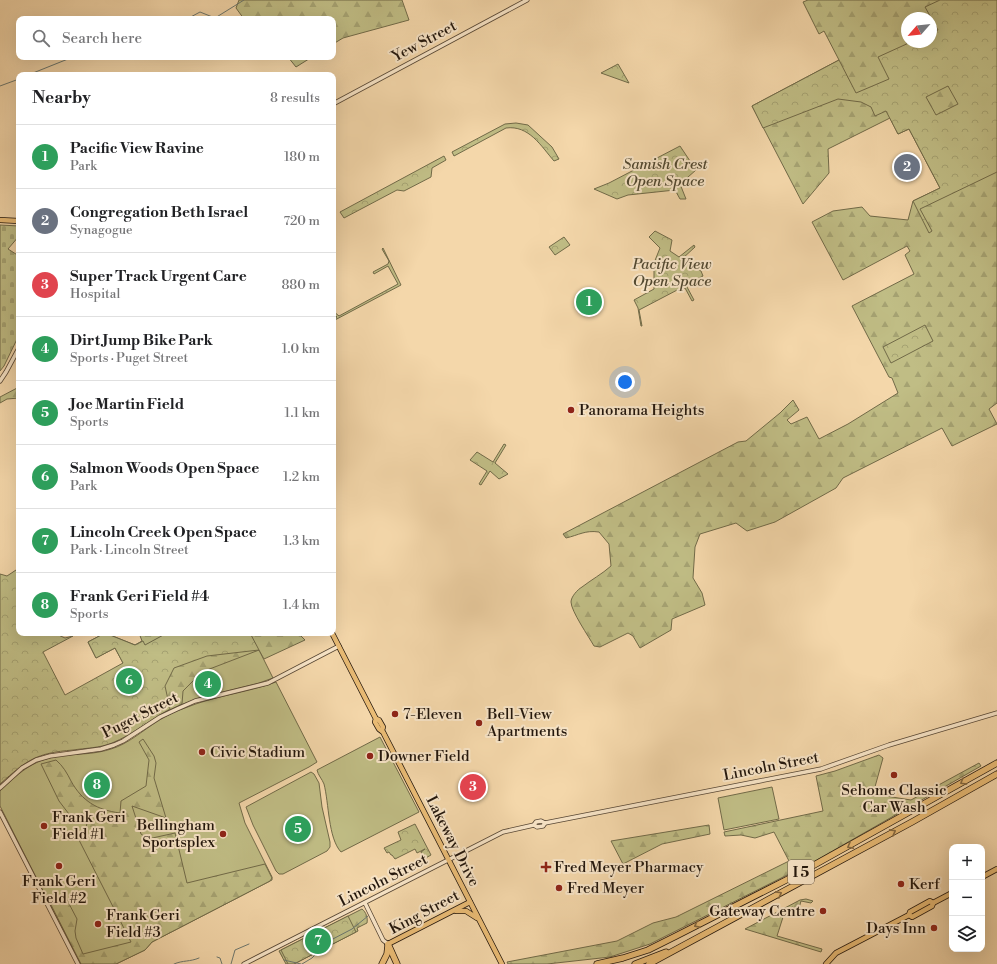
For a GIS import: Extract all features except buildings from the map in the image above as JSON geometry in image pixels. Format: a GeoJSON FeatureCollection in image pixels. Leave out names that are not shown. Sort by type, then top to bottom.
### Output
{"type":"FeatureCollection","features":[{"type":"Feature","properties":{"kind":"highway","name":"I 5"},"geometry":{"type":"LineString","coordinates":[[597,964],[648,950],[676,936],[798,874],[997,763]]}},
{"type":"Feature","properties":{"kind":"highway","name":"I 5"},"geometry":{"type":"LineString","coordinates":[[635,964],[665,953],[707,932],[912,822],[997,774]]}},
{"type":"Feature","properties":{"kind":"highway"},"geometry":{"type":"LineString","coordinates":[[649,964],[707,932]]}},
{"type":"Feature","properties":{"kind":"highway"},"geometry":{"type":"LineString","coordinates":[[382,964],[387,954],[388,944]]}},
{"type":"Feature","properties":{"kind":"highway"},"geometry":{"type":"LineString","coordinates":[[388,944],[397,964]]}},
{"type":"Feature","properties":{"kind":"main road"},"geometry":{"type":"LineString","coordinates":[[0,220],[16,221]]}},
{"type":"Feature","properties":{"kind":"main road","name":"Lakeway Drive"},"geometry":{"type":"LineString","coordinates":[[334,636],[376,719],[375,722],[379,729],[382,730],[502,964]]}},
{"type":"Feature","properties":{"kind":"main road"},"geometry":{"type":"LineString","coordinates":[[985,875],[997,869]]}},
{"type":"Feature","properties":{"kind":"main road"},"geometry":{"type":"LineString","coordinates":[[826,964],[836,954],[909,915],[910,912],[930,901],[933,903],[949,895]]}},
{"type":"Feature","properties":{"kind":"main road","name":"King Street"},"geometry":{"type":"LineString","coordinates":[[388,944],[470,902]]}},
{"type":"Feature","properties":{"kind":"main road"},"geometry":{"type":"LineString","coordinates":[[451,912],[463,910],[479,919]]}},
{"type":"Feature","properties":{"kind":"street","name":"Yew Street"},"geometry":{"type":"LineString","coordinates":[[336,102],[526,0]]}},
{"type":"Feature","properties":{"kind":"street"},"geometry":{"type":"LineString","coordinates":[[0,381],[16,354]]}},
{"type":"Feature","properties":{"kind":"street","name":"Puget Street"},"geometry":{"type":"LineString","coordinates":[[0,788],[22,768],[36,760],[50,756],[101,749],[114,745],[177,708],[195,701],[268,683],[339,646]]}},
{"type":"Feature","properties":{"kind":"street","name":"Lincoln Street"},"geometry":{"type":"LineString","coordinates":[[244,964],[497,834],[511,829],[534,825],[536,822],[542,821],[545,823],[821,769],[889,745],[997,713]]}},
{"type":"Feature","properties":{"kind":"street"},"geometry":{"type":"LineString","coordinates":[[0,812],[78,964]]}},
{"type":"Feature","properties":{"kind":"street"},"geometry":{"type":"LineString","coordinates":[[365,903],[384,940],[388,944]]}},
{"type":"Feature","properties":{"kind":"green space"},"geometry":{"type":"Polygon","coordinates":[[[239,0],[402,0],[409,20],[343,38],[336,42],[336,16],[242,16],[236,8],[239,0]]]}},
{"type":"Feature","properties":{"kind":"green space"},"geometry":{"type":"Polygon","coordinates":[[[808,0],[997,0],[997,403],[989,409],[997,424],[952,446],[942,428],[843,478],[836,488],[775,522],[747,531],[736,523],[700,534],[695,547],[693,578],[702,593],[705,605],[672,619],[671,630],[640,648],[633,636],[628,633],[600,647],[594,646],[574,611],[571,600],[578,590],[611,566],[609,544],[599,532],[586,532],[566,538],[563,534],[738,442],[746,441],[780,413],[793,400],[799,410],[787,420],[791,424],[807,417],[819,439],[848,424],[898,393],[892,378],[889,377],[852,306],[914,274],[905,255],[910,251],[907,246],[843,280],[812,222],[833,211],[862,207],[870,216],[908,220],[913,201],[940,188],[909,129],[898,134],[890,118],[828,149],[829,173],[803,204],[752,106],[839,60],[824,31],[819,34],[803,2],[808,0]]]}},
{"type":"Feature","properties":{"kind":"green space"},"geometry":{"type":"Polygon","coordinates":[[[940,0],[997,0],[997,172],[920,209],[932,231],[929,233],[913,201],[940,188],[909,129],[898,134],[886,111],[875,116],[871,107],[861,102],[838,99],[763,128],[752,106],[839,60],[856,93],[889,79],[878,57],[901,47],[901,48],[937,48],[937,12],[928,12],[925,7],[940,0]],[[948,86],[926,97],[936,115],[958,104],[948,86]]]}},
{"type":"Feature","properties":{"kind":"green space"},"geometry":{"type":"Polygon","coordinates":[[[290,60],[307,60],[296,67],[290,60]]]}},
{"type":"Feature","properties":{"kind":"green space"},"geometry":{"type":"Polygon","coordinates":[[[618,64],[629,83],[601,73],[618,64]]]}},
{"type":"Feature","properties":{"kind":"green space"},"geometry":{"type":"Polygon","coordinates":[[[516,123],[528,125],[552,147],[559,159],[554,161],[539,143],[528,133],[514,128],[506,128],[454,156],[452,152],[505,124],[516,123]]]}},
{"type":"Feature","properties":{"kind":"green space","name":"Samish Crest Open Space"},"geometry":{"type":"Polygon","coordinates":[[[680,146],[696,170],[680,184],[686,199],[680,199],[675,190],[628,195],[617,199],[594,189],[609,183],[680,146]]]}},
{"type":"Feature","properties":{"kind":"green space"},"geometry":{"type":"Polygon","coordinates":[[[444,156],[446,160],[432,168],[431,177],[404,191],[397,190],[344,218],[340,212],[444,156]]]}},
{"type":"Feature","properties":{"kind":"green space"},"geometry":{"type":"Polygon","coordinates":[[[0,225],[16,226],[16,240],[8,249],[16,254],[16,341],[0,371],[0,225]]]}},
{"type":"Feature","properties":{"kind":"green space","name":"Pacific View Open Space"},"geometry":{"type":"Polygon","coordinates":[[[655,231],[672,240],[670,251],[679,257],[694,245],[695,247],[682,259],[701,271],[703,276],[688,284],[687,287],[694,300],[692,301],[685,288],[681,288],[639,310],[641,326],[638,308],[634,300],[654,289],[654,263],[660,248],[649,237],[655,231]]]}},
{"type":"Feature","properties":{"kind":"green space"},"geometry":{"type":"Polygon","coordinates":[[[564,237],[570,245],[555,255],[549,247],[564,237]]]}},
{"type":"Feature","properties":{"kind":"green space"},"geometry":{"type":"Polygon","coordinates":[[[383,248],[401,285],[336,319],[336,314],[339,316],[398,284],[388,266],[374,274],[373,272],[388,264],[389,261],[382,249],[383,248]]]}},
{"type":"Feature","properties":{"kind":"green space"},"geometry":{"type":"Polygon","coordinates":[[[925,325],[933,341],[891,363],[883,347],[925,325]]]}},
{"type":"Feature","properties":{"kind":"green space"},"geometry":{"type":"Polygon","coordinates":[[[16,389],[16,398],[7,399],[0,403],[0,397],[16,389]]]}},
{"type":"Feature","properties":{"kind":"green space"},"geometry":{"type":"Polygon","coordinates":[[[504,444],[506,445],[495,463],[508,474],[499,479],[490,471],[481,485],[479,484],[487,471],[470,460],[477,452],[493,462],[504,444]]]}},
{"type":"Feature","properties":{"kind":"green space"},"geometry":{"type":"Polygon","coordinates":[[[16,570],[16,636],[61,636],[65,638],[73,636],[43,652],[65,695],[123,663],[115,648],[96,658],[88,642],[99,636],[112,636],[135,645],[143,641],[145,645],[162,636],[252,636],[259,650],[207,656],[174,668],[165,686],[170,709],[127,736],[107,745],[60,751],[33,759],[25,763],[0,784],[0,574],[7,576],[16,570]]]}},
{"type":"Feature","properties":{"kind":"green space"},"geometry":{"type":"Polygon","coordinates":[[[99,636],[112,636],[135,645],[142,641],[140,636],[301,636],[305,640],[264,659],[259,650],[207,670],[183,691],[182,704],[155,717],[134,731],[123,663],[115,648],[96,658],[88,642],[99,636]]]}},
{"type":"Feature","properties":{"kind":"green space"},"geometry":{"type":"Polygon","coordinates":[[[259,650],[273,678],[259,683],[202,697],[170,709],[174,668],[259,650]]]}},
{"type":"Feature","properties":{"kind":"green space"},"geometry":{"type":"Polygon","coordinates":[[[276,682],[317,762],[239,803],[245,823],[272,877],[272,880],[152,942],[145,950],[116,964],[80,964],[0,806],[0,791],[22,771],[45,759],[65,755],[94,753],[117,747],[129,741],[167,715],[207,700],[276,682]]]}},
{"type":"Feature","properties":{"kind":"green space"},"geometry":{"type":"Polygon","coordinates":[[[380,737],[419,812],[341,852],[337,846],[331,829],[326,792],[317,770],[380,737]]]}},
{"type":"Feature","properties":{"kind":"green space"},"geometry":{"type":"Polygon","coordinates":[[[143,739],[154,756],[156,763],[154,778],[166,818],[132,806],[141,834],[148,839],[175,833],[187,883],[265,864],[272,878],[270,881],[152,942],[145,950],[116,964],[81,964],[48,899],[53,897],[66,898],[77,919],[75,931],[76,938],[83,954],[131,942],[79,840],[84,837],[87,823],[72,818],[59,801],[41,764],[56,760],[65,770],[75,788],[85,799],[104,810],[120,813],[121,801],[146,786],[149,760],[139,742],[143,739]]]}},
{"type":"Feature","properties":{"kind":"green space"},"geometry":{"type":"Polygon","coordinates":[[[879,755],[883,758],[873,794],[911,800],[979,763],[981,766],[815,861],[650,944],[610,957],[547,964],[508,964],[507,962],[617,941],[653,923],[676,917],[789,861],[774,832],[755,838],[741,835],[725,836],[724,832],[823,811],[816,776],[835,771],[879,755]]]}},
{"type":"Feature","properties":{"kind":"green space"},"geometry":{"type":"Polygon","coordinates":[[[311,772],[314,774],[319,783],[330,847],[327,851],[283,874],[279,874],[276,871],[253,825],[246,807],[311,772]]]}},
{"type":"Feature","properties":{"kind":"green space"},"geometry":{"type":"Polygon","coordinates":[[[772,787],[779,819],[724,830],[718,798],[772,787]]]}},
{"type":"Feature","properties":{"kind":"green space"},"geometry":{"type":"Polygon","coordinates":[[[415,824],[431,855],[424,859],[421,852],[425,849],[417,853],[415,849],[395,859],[389,852],[387,853],[384,848],[401,840],[398,832],[415,824]]]}},
{"type":"Feature","properties":{"kind":"green space"},"geometry":{"type":"Polygon","coordinates":[[[709,825],[710,834],[662,844],[623,864],[611,841],[709,825]]]}},
{"type":"Feature","properties":{"kind":"green space"},"geometry":{"type":"Polygon","coordinates":[[[806,899],[813,901],[811,903],[801,901],[799,908],[802,909],[801,913],[801,910],[792,907],[784,914],[777,936],[822,949],[821,952],[745,929],[800,900],[806,899]]]}},
{"type":"Feature","properties":{"kind":"green space"},"geometry":{"type":"Polygon","coordinates":[[[362,909],[365,912],[367,923],[357,928],[358,931],[294,964],[286,964],[279,951],[362,909]]]}},
{"type":"Feature","properties":{"kind":"green space"},"geometry":{"type":"Polygon","coordinates":[[[348,916],[356,932],[294,964],[288,964],[281,950],[348,916]]]}},
{"type":"Feature","properties":{"kind":"waterway"},"geometry":{"type":"LineString","coordinates":[[218,16],[244,0]]}},
{"type":"Feature","properties":{"kind":"waterway"},"geometry":{"type":"LineString","coordinates":[[193,16],[200,12],[210,16]]}},
{"type":"Feature","properties":{"kind":"waterway"},"geometry":{"type":"LineString","coordinates":[[36,72],[66,60]]}},
{"type":"Feature","properties":{"kind":"waterway"},"geometry":{"type":"LineString","coordinates":[[0,86],[16,80]]}},
{"type":"Feature","properties":{"kind":"waterway"},"geometry":{"type":"LineString","coordinates":[[302,964],[312,958],[329,941],[352,929],[368,916]]}},
{"type":"Feature","properties":{"kind":"waterway"},"geometry":{"type":"LineString","coordinates":[[231,964],[235,950],[249,944]]}},
{"type":"Feature","properties":{"kind":"waterway"},"geometry":{"type":"LineString","coordinates":[[217,957],[220,958],[222,964]]}},
{"type":"Feature","properties":{"kind":"waterway"},"geometry":{"type":"LineString","coordinates":[[174,964],[199,958]]}},
{"type":"Feature","properties":{"kind":"waterway"},"geometry":{"type":"LineString","coordinates":[[284,960],[301,964]]}},
{"type":"Feature","properties":{"kind":"place","name":"Congregation Beth Israel"},"geometry":{"type":"Point","coordinates":[907,167]}},
{"type":"Feature","properties":{"kind":"place","name":"Pacific View Ravine"},"geometry":{"type":"Point","coordinates":[589,302]}},
{"type":"Feature","properties":{"kind":"place","name":"Panorama Heights"},"geometry":{"type":"Point","coordinates":[571,410]}},
{"type":"Feature","properties":{"kind":"place","name":"Salmon Woods Open Space"},"geometry":{"type":"Point","coordinates":[129,681]}},
{"type":"Feature","properties":{"kind":"place","name":"Dirt Jump Bike Park"},"geometry":{"type":"Point","coordinates":[208,684]}},
{"type":"Feature","properties":{"kind":"place","name":"7-Eleven"},"geometry":{"type":"Point","coordinates":[395,714]}},
{"type":"Feature","properties":{"kind":"place","name":"Bell-View Apartments"},"geometry":{"type":"Point","coordinates":[479,723]}},
{"type":"Feature","properties":{"kind":"place","name":"Civic Stadium"},"geometry":{"type":"Point","coordinates":[202,752]}},
{"type":"Feature","properties":{"kind":"place","name":"Downer Field"},"geometry":{"type":"Point","coordinates":[370,756]}},
{"type":"Feature","properties":{"kind":"place","name":"Sehome Classic Car Wash"},"geometry":{"type":"Point","coordinates":[894,775]}},
{"type":"Feature","properties":{"kind":"place","name":"Frank Geri Field #4"},"geometry":{"type":"Point","coordinates":[97,785]}},
{"type":"Feature","properties":{"kind":"place","name":"Super Track Urgent Care"},"geometry":{"type":"Point","coordinates":[473,787]}},
{"type":"Feature","properties":{"kind":"place","name":"Frank Geri Field #1"},"geometry":{"type":"Point","coordinates":[44,826]}},
{"type":"Feature","properties":{"kind":"place","name":"Joe Martin Field"},"geometry":{"type":"Point","coordinates":[298,829]}},
{"type":"Feature","properties":{"kind":"place","name":"Bellingham Sportsplex"},"geometry":{"type":"Point","coordinates":[223,834]}},
{"type":"Feature","properties":{"kind":"place","name":"Frank Geri Field #2"},"geometry":{"type":"Point","coordinates":[59,866]}},
{"type":"Feature","properties":{"kind":"place","name":"Fred Meyer Pharmacy"},"geometry":{"type":"Point","coordinates":[546,867]}},
{"type":"Feature","properties":{"kind":"place","name":"Kerf"},"geometry":{"type":"Point","coordinates":[901,884]}},
{"type":"Feature","properties":{"kind":"place","name":"Fred Meyer"},"geometry":{"type":"Point","coordinates":[559,888]}},
{"type":"Feature","properties":{"kind":"place","name":"Gateway Centre"},"geometry":{"type":"Point","coordinates":[823,911]}},
{"type":"Feature","properties":{"kind":"place","name":"Frank Geri Field #3"},"geometry":{"type":"Point","coordinates":[98,924]}},
{"type":"Feature","properties":{"kind":"place","name":"Days Inn"},"geometry":{"type":"Point","coordinates":[934,928]}},
{"type":"Feature","properties":{"kind":"place","name":"Lincoln Creek Open Space"},"geometry":{"type":"Point","coordinates":[318,941]}}]}
